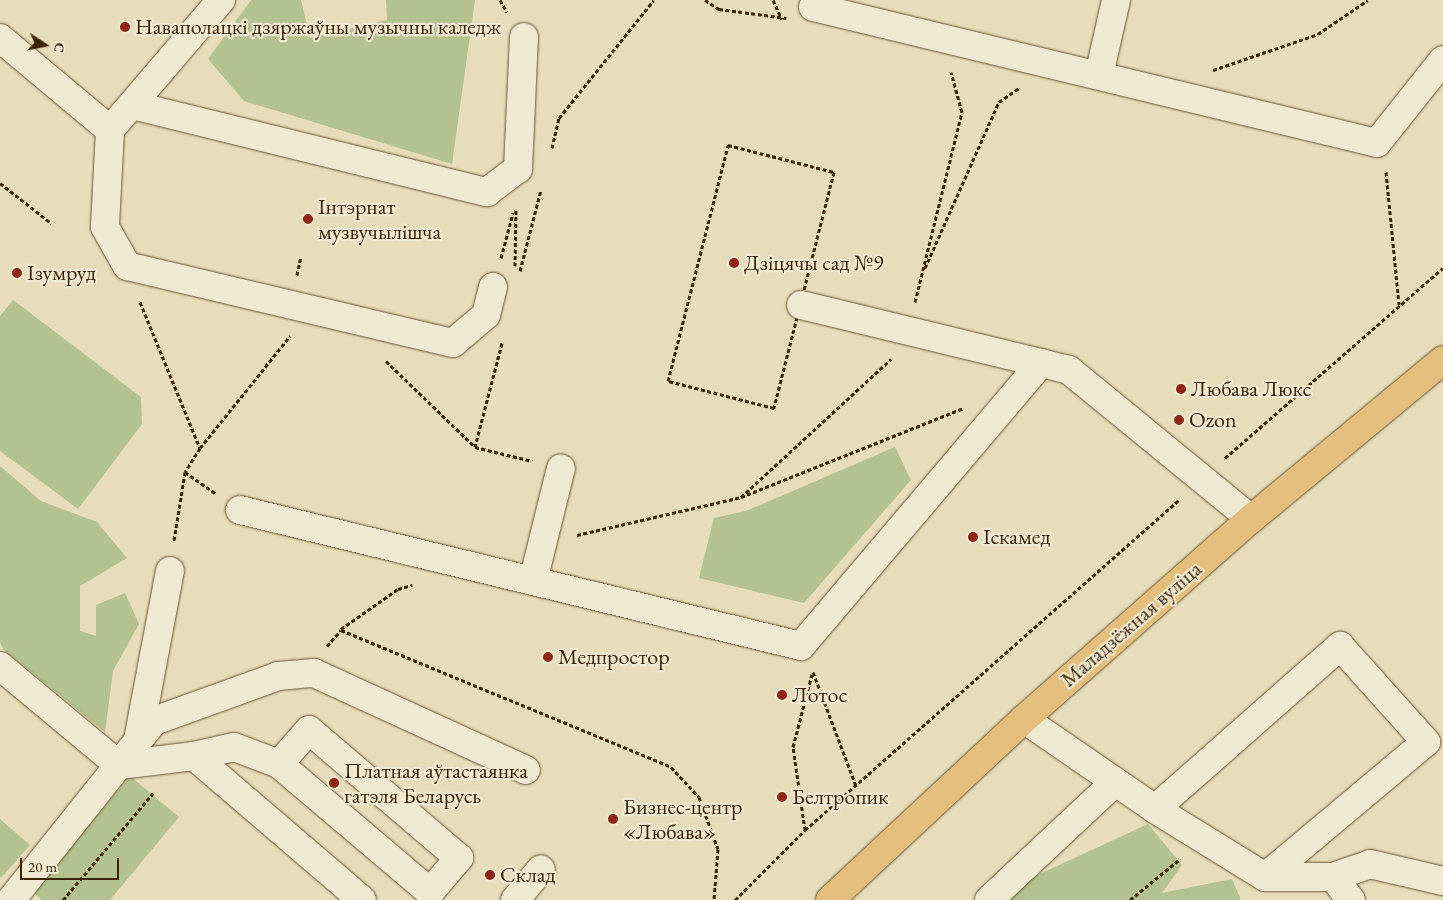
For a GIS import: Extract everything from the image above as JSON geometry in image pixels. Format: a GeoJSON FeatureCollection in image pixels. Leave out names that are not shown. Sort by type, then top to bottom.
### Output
{"type":"FeatureCollection","features":[{"type":"Feature","properties":{"kind":"main road","name":"Маладзёжная вуліца"},"geometry":{"type":"LineString","coordinates":[[835,898],[1024,719],[1250,519],[1442,363]]}},
{"type":"Feature","properties":{"kind":"lane"},"geometry":{"type":"LineString","coordinates":[[221,0],[110,130],[106,228],[127,266],[453,343],[486,315],[509,280]]}},
{"type":"Feature","properties":{"kind":"lane"},"geometry":{"type":"LineString","coordinates":[[1099,75],[1116,0]]}},
{"type":"Feature","properties":{"kind":"lane"},"geometry":{"type":"LineString","coordinates":[[813,8],[1376,142],[1443,60]]}},
{"type":"Feature","properties":{"kind":"lane"},"geometry":{"type":"LineString","coordinates":[[0,38],[110,130]]}},
{"type":"Feature","properties":{"kind":"lane"},"geometry":{"type":"LineString","coordinates":[[132,105],[487,192],[518,169],[524,38]]}},
{"type":"Feature","properties":{"kind":"lane"},"geometry":{"type":"LineString","coordinates":[[801,305],[1069,370],[1250,519]]}},
{"type":"Feature","properties":{"kind":"lane"},"geometry":{"type":"LineString","coordinates":[[240,510],[801,646],[1041,363]]}},
{"type":"Feature","properties":{"kind":"lane"},"geometry":{"type":"LineString","coordinates":[[533,580],[561,468]]}},
{"type":"Feature","properties":{"kind":"lane"},"geometry":{"type":"LineString","coordinates":[[138,740],[170,571]]}},
{"type":"Feature","properties":{"kind":"lane"},"geometry":{"type":"LineString","coordinates":[[1155,809],[1340,646],[1426,742],[1265,877]]}},
{"type":"Feature","properties":{"kind":"lane"},"geometry":{"type":"LineString","coordinates":[[0,666],[118,765],[194,756],[234,747],[278,764],[430,892],[459,858],[309,730],[278,764]]}},
{"type":"Feature","properties":{"kind":"lane"},"geometry":{"type":"LineString","coordinates":[[10,900],[154,721],[278,676],[314,673],[526,770]]}},
{"type":"Feature","properties":{"kind":"lane"},"geometry":{"type":"LineString","coordinates":[[1024,719],[1155,809],[1265,877],[1333,877],[1370,864],[1443,881]]}},
{"type":"Feature","properties":{"kind":"lane"},"geometry":{"type":"LineString","coordinates":[[194,756],[362,900]]}},
{"type":"Feature","properties":{"kind":"lane"},"geometry":{"type":"LineString","coordinates":[[989,900],[1115,782]]}},
{"type":"Feature","properties":{"kind":"lane"},"geometry":{"type":"LineString","coordinates":[[515,900],[541,869]]}},
{"type":"Feature","properties":{"kind":"lane"},"geometry":{"type":"LineString","coordinates":[[1333,877],[1351,900]]}},
{"type":"Feature","properties":{"kind":"path"},"geometry":{"type":"LineString","coordinates":[[550,156],[560,118],[654,0]]}},
{"type":"Feature","properties":{"kind":"path"},"geometry":{"type":"LineString","coordinates":[[705,0],[719,9],[782,19],[813,8]]}},
{"type":"Feature","properties":{"kind":"path"},"geometry":{"type":"LineString","coordinates":[[773,0],[782,19]]}},
{"type":"Feature","properties":{"kind":"path"},"geometry":{"type":"LineString","coordinates":[[1205,73],[1318,34],[1368,0]]}},
{"type":"Feature","properties":{"kind":"path"},"geometry":{"type":"LineString","coordinates":[[742,497],[901,350],[908,331],[962,112],[942,38]]}},
{"type":"Feature","properties":{"kind":"path"},"geometry":{"type":"LineString","coordinates":[[922,276],[999,102],[1054,64]]}},
{"type":"Feature","properties":{"kind":"path"},"geometry":{"type":"LineString","coordinates":[[1376,142],[1386,171],[1399,304]]}},
{"type":"Feature","properties":{"kind":"path"},"geometry":{"type":"LineString","coordinates":[[728,145],[834,172],[801,305],[774,408],[668,381],[728,145]]}},
{"type":"Feature","properties":{"kind":"path"},"geometry":{"type":"LineString","coordinates":[[0,183],[51,223]]}},
{"type":"Feature","properties":{"kind":"path"},"geometry":{"type":"LineString","coordinates":[[509,280],[543,184]]}},
{"type":"Feature","properties":{"kind":"path"},"geometry":{"type":"LineString","coordinates":[[509,280],[516,199],[509,280]]}},
{"type":"Feature","properties":{"kind":"path"},"geometry":{"type":"LineString","coordinates":[[297,278],[301,256]]}},
{"type":"Feature","properties":{"kind":"path"},"geometry":{"type":"LineString","coordinates":[[127,266],[200,448]]}},
{"type":"Feature","properties":{"kind":"path"},"geometry":{"type":"LineString","coordinates":[[735,900],[805,830],[1399,304],[1443,268]]}},
{"type":"Feature","properties":{"kind":"path"},"geometry":{"type":"LineString","coordinates":[[475,447],[505,333]]}},
{"type":"Feature","properties":{"kind":"path"},"geometry":{"type":"LineString","coordinates":[[170,571],[184,472],[200,448],[290,336]]}},
{"type":"Feature","properties":{"kind":"path"},"geometry":{"type":"LineString","coordinates":[[383,358],[475,447],[561,468]]}},
{"type":"Feature","properties":{"kind":"path"},"geometry":{"type":"LineString","coordinates":[[542,543],[742,497],[956,407],[998,414]]}},
{"type":"Feature","properties":{"kind":"path"},"geometry":{"type":"LineString","coordinates":[[184,472],[240,510]]}},
{"type":"Feature","properties":{"kind":"path"},"geometry":{"type":"LineString","coordinates":[[341,630],[398,589],[417,583]]}},
{"type":"Feature","properties":{"kind":"path"},"geometry":{"type":"LineString","coordinates":[[801,646],[813,671],[856,786]]}},
{"type":"Feature","properties":{"kind":"path"},"geometry":{"type":"LineString","coordinates":[[805,830],[793,747],[813,671]]}},
{"type":"Feature","properties":{"kind":"path"},"geometry":{"type":"LineString","coordinates":[[1130,900],[1204,840]]}},
{"type":"Feature","properties":{"kind":"green space"},"geometry":{"type":"Polygon","coordinates":[[[251,0],[301,0],[310,38],[387,20],[386,0],[475,0],[452,164],[244,101],[208,59],[251,0]]]}},
{"type":"Feature","properties":{"kind":"green space"},"geometry":{"type":"Polygon","coordinates":[[[13,300],[141,397],[142,424],[78,509],[0,451],[0,316],[13,300]]]}},
{"type":"Feature","properties":{"kind":"green space"},"geometry":{"type":"Polygon","coordinates":[[[895,447],[911,480],[804,603],[699,578],[714,518],[746,511],[895,447]]]}},
{"type":"Feature","properties":{"kind":"green space"},"geometry":{"type":"Polygon","coordinates":[[[0,466],[41,501],[97,522],[127,558],[80,586],[80,631],[96,636],[96,605],[125,593],[139,624],[113,671],[105,732],[3,649],[0,642],[0,466]]]}},
{"type":"Feature","properties":{"kind":"green space"},"geometry":{"type":"Polygon","coordinates":[[[130,776],[179,817],[110,900],[42,900],[33,892],[130,776]]]}},
{"type":"Feature","properties":{"kind":"green space"},"geometry":{"type":"Polygon","coordinates":[[[0,819],[30,845],[1,878],[0,877],[0,819]]]}},
{"type":"Feature","properties":{"kind":"green space"},"geometry":{"type":"Polygon","coordinates":[[[1148,824],[1182,865],[1162,893],[1232,879],[1241,900],[999,900],[1005,890],[1148,824]]]}},
{"type":"Feature","properties":{"kind":"place","name":"Наваполацкі дзяржаўны музычны каледж"},"geometry":{"type":"Point","coordinates":[125,27]}},
{"type":"Feature","properties":{"kind":"place","name":"Інтэрнат музвучылішча"},"geometry":{"type":"Point","coordinates":[308,219]}},
{"type":"Feature","properties":{"kind":"place","name":"Дзіцячы сад №9"},"geometry":{"type":"Point","coordinates":[734,263]}},
{"type":"Feature","properties":{"kind":"place","name":"Ізумруд"},"geometry":{"type":"Point","coordinates":[17,273]}},
{"type":"Feature","properties":{"kind":"place","name":"Любава Люкс"},"geometry":{"type":"Point","coordinates":[1181,389]}},
{"type":"Feature","properties":{"kind":"place","name":"Ozon"},"geometry":{"type":"Point","coordinates":[1179,420]}},
{"type":"Feature","properties":{"kind":"place","name":"Іскамед"},"geometry":{"type":"Point","coordinates":[973,537]}},
{"type":"Feature","properties":{"kind":"place","name":"Медпростор"},"geometry":{"type":"Point","coordinates":[548,657]}},
{"type":"Feature","properties":{"kind":"place","name":"Лотос"},"geometry":{"type":"Point","coordinates":[782,695]}},
{"type":"Feature","properties":{"kind":"place","name":"Платная аўтастаянка гатэля Беларусь"},"geometry":{"type":"Point","coordinates":[334,783]}},
{"type":"Feature","properties":{"kind":"place","name":"Белтропик"},"geometry":{"type":"Point","coordinates":[782,797]}},
{"type":"Feature","properties":{"kind":"place","name":"Бизнес-центр «Любава»"},"geometry":{"type":"Point","coordinates":[613,819]}},
{"type":"Feature","properties":{"kind":"place","name":"Склад"},"geometry":{"type":"Point","coordinates":[490,875]}}]}
